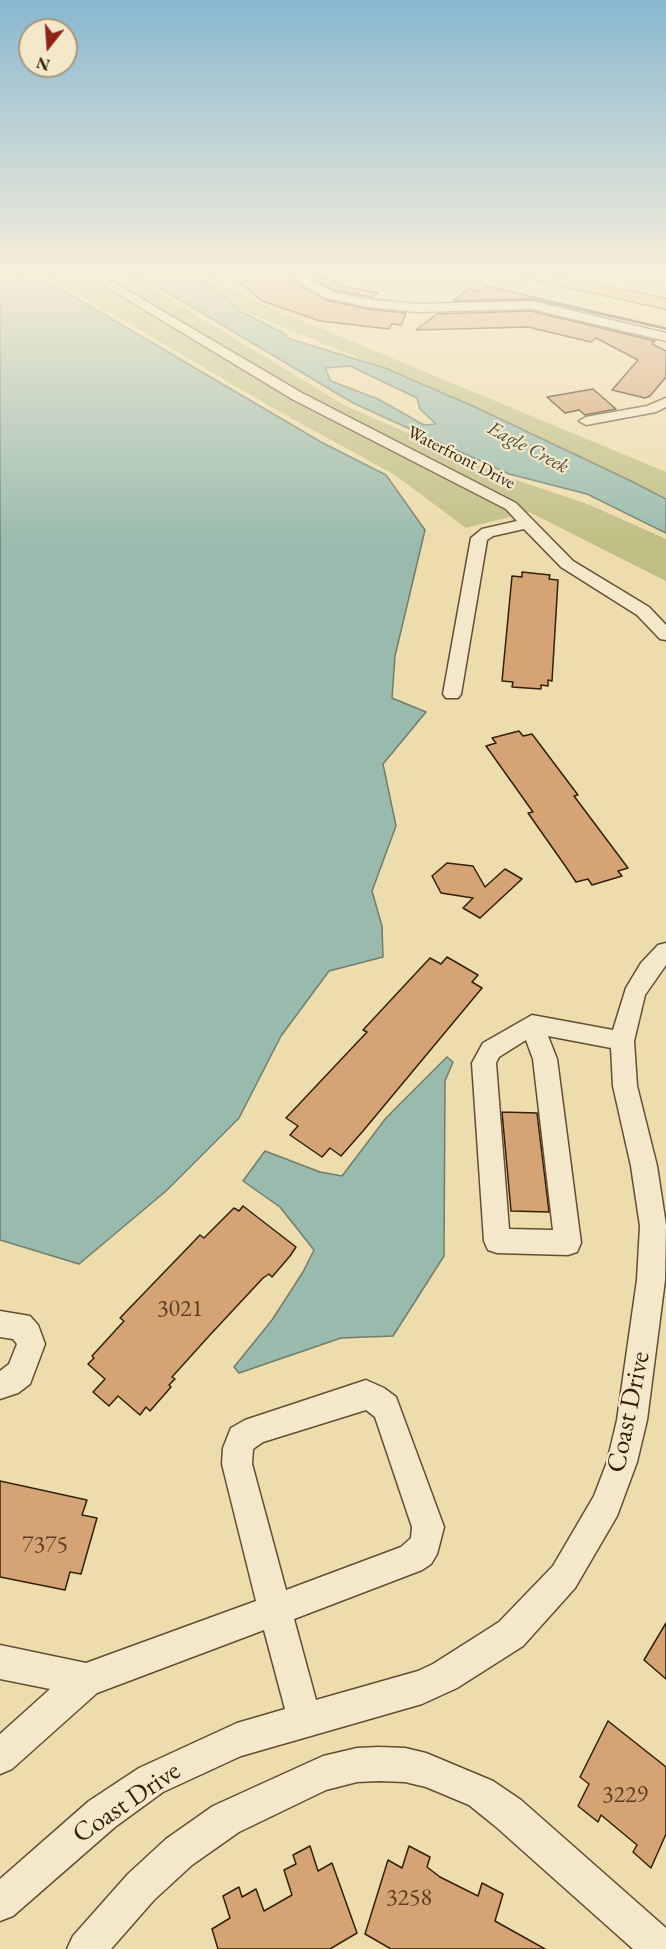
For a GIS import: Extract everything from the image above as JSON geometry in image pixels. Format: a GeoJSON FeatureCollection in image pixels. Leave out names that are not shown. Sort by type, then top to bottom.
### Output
{"type":"FeatureCollection","features":[{"type":"Feature","properties":{"kind":"street","name":"Waterfront Drive"},"geometry":{"type":"LineString","coordinates":[[243,364],[297,396],[511,506],[530,523],[567,564],[595,584],[644,611],[666,634]]}},
{"type":"Feature","properties":{"kind":"street"},"geometry":{"type":"LineString","coordinates":[[586,421],[651,409],[666,402]]}},
{"type":"Feature","properties":{"kind":"street","name":"Waterfront Drive"},"geometry":{"type":"LineString","coordinates":[[452,694],[480,538],[488,532],[530,523]]}},
{"type":"Feature","properties":{"kind":"street","name":"Coast Drive"},"geometry":{"type":"LineString","coordinates":[[0,1903],[102,1814],[152,1780],[237,1740],[422,1687],[488,1651],[531,1615],[564,1577],[584,1548],[606,1505],[622,1462],[632,1420],[653,1258],[650,1197],[625,1086],[622,1041],[634,994],[649,969],[666,951]]}},
{"type":"Feature","properties":{"kind":"street"},"geometry":{"type":"LineString","coordinates":[[532,1024],[545,1059],[568,1243],[497,1241],[484,1063],[491,1050],[532,1024],[622,1041]]}},
{"type":"Feature","properties":{"kind":"street"},"geometry":{"type":"LineString","coordinates":[[0,1323],[20,1326],[28,1335],[31,1344],[20,1374],[13,1380],[0,1385]]}},
{"type":"Feature","properties":{"kind":"street"},"geometry":{"type":"LineString","coordinates":[[0,1757],[86,1680],[275,1610],[411,1559],[424,1549],[428,1527],[386,1407],[374,1398],[356,1396],[255,1430],[246,1435],[239,1444],[236,1454],[237,1464],[275,1610],[305,1722]]}},
{"type":"Feature","properties":{"kind":"street"},"geometry":{"type":"LineString","coordinates":[[0,1662],[86,1680]]}},
{"type":"Feature","properties":{"kind":"street"},"geometry":{"type":"LineString","coordinates":[[86,1949],[149,1880],[187,1845],[226,1819],[323,1773],[357,1765],[379,1764],[405,1765],[426,1770],[481,1793],[508,1813],[661,1949]]}},
{"type":"Feature","properties":{"kind":"shaded area"},"geometry":{"type":"Polygon","coordinates":[[[198,364],[277,364],[344,405],[507,477],[590,505],[666,539],[666,581],[529,512],[466,528],[395,475],[198,364]]]}},
{"type":"Feature","properties":{"kind":"shaded area"},"geometry":{"type":"Polygon","coordinates":[[[373,364],[406,364],[666,472],[666,499],[456,398],[373,364]]]}},
{"type":"Feature","properties":{"kind":"water"},"geometry":{"type":"Polygon","coordinates":[[[0,364],[188,364],[321,442],[386,475],[425,530],[395,656],[392,698],[426,712],[383,764],[396,826],[372,891],[382,926],[383,957],[329,971],[281,1036],[239,1118],[166,1191],[79,1264],[0,1240],[0,364]]]}},
{"type":"Feature","properties":{"kind":"water","name":"Eagle Creek"},"geometry":{"type":"Polygon","coordinates":[[[288,364],[372,364],[475,407],[666,499],[666,533],[587,494],[509,474],[353,403],[288,364]],[[350,366],[325,368],[331,381],[378,399],[424,425],[436,424],[420,409],[417,398],[350,366]]]}},
{"type":"Feature","properties":{"kind":"water"},"geometry":{"type":"Polygon","coordinates":[[[447,1057],[453,1062],[445,1081],[444,1256],[393,1336],[341,1338],[239,1373],[234,1367],[272,1320],[303,1272],[314,1250],[280,1207],[243,1181],[265,1151],[320,1172],[342,1176],[386,1118],[447,1057]]]}},
{"type":"Feature","properties":{"kind":"building"},"geometry":{"type":"Polygon","coordinates":[[[635,364],[666,364],[666,377],[650,396],[645,398],[612,390],[635,364]]]}},
{"type":"Feature","properties":{"kind":"building"},"geometry":{"type":"Polygon","coordinates":[[[593,389],[616,409],[585,415],[579,410],[565,413],[547,397],[593,389]]]}},
{"type":"Feature","properties":{"kind":"building"},"geometry":{"type":"Polygon","coordinates":[[[522,572],[550,575],[549,579],[558,580],[552,681],[548,680],[548,686],[541,685],[541,689],[512,687],[513,682],[502,681],[512,576],[522,577],[522,572]]]}},
{"type":"Feature","properties":{"kind":"building"},"geometry":{"type":"Polygon","coordinates":[[[519,731],[523,736],[532,734],[578,795],[574,796],[628,868],[618,871],[622,876],[592,885],[588,879],[576,882],[528,813],[533,812],[486,746],[496,743],[492,738],[519,731]]]}},
{"type":"Feature","properties":{"kind":"building"},"geometry":{"type":"Polygon","coordinates":[[[447,863],[473,866],[485,887],[505,869],[522,879],[480,918],[463,908],[473,898],[441,893],[432,876],[447,863]]]}},
{"type":"Feature","properties":{"kind":"building"},"geometry":{"type":"Polygon","coordinates":[[[447,957],[478,975],[472,982],[482,988],[341,1156],[330,1148],[322,1157],[290,1135],[298,1126],[286,1118],[367,1032],[363,1030],[430,958],[441,964],[447,957]]]}},
{"type":"Feature","properties":{"kind":"building"},"geometry":{"type":"Polygon","coordinates":[[[502,1112],[537,1113],[549,1212],[511,1211],[502,1112]]]}},
{"type":"Feature","properties":{"kind":"building"},"geometry":{"type":"Polygon","coordinates":[[[243,1206],[296,1247],[290,1256],[272,1277],[269,1274],[263,1278],[209,1336],[172,1377],[175,1379],[169,1385],[171,1387],[150,1411],[146,1407],[140,1415],[118,1396],[109,1406],[93,1392],[105,1379],[88,1364],[94,1358],[92,1356],[124,1321],[120,1318],[200,1235],[204,1238],[234,1208],[239,1211],[243,1206]]]}},
{"type":"Feature","properties":{"kind":"building"},"geometry":{"type":"Polygon","coordinates":[[[0,1481],[87,1500],[82,1515],[97,1518],[81,1574],[70,1572],[65,1590],[0,1577],[0,1481]]]}},
{"type":"Feature","properties":{"kind":"building"},"geometry":{"type":"Polygon","coordinates":[[[666,1623],[666,1679],[644,1660],[666,1623]]]}},
{"type":"Feature","properties":{"kind":"building"},"geometry":{"type":"Polygon","coordinates":[[[608,1721],[666,1767],[666,1834],[651,1868],[633,1852],[637,1845],[601,1815],[598,1822],[578,1806],[589,1784],[580,1777],[608,1721]]]}},
{"type":"Feature","properties":{"kind":"building"},"geometry":{"type":"Polygon","coordinates":[[[310,1846],[318,1871],[332,1863],[357,1933],[330,1949],[218,1949],[212,1929],[230,1918],[223,1896],[239,1887],[242,1897],[256,1889],[264,1911],[292,1895],[284,1870],[296,1864],[293,1855],[310,1846]]]}},
{"type":"Feature","properties":{"kind":"building"},"geometry":{"type":"Polygon","coordinates":[[[409,1846],[430,1857],[427,1867],[440,1877],[478,1896],[482,1883],[503,1894],[495,1921],[545,1949],[391,1949],[365,1934],[388,1860],[402,1868],[409,1846]]]}}]}
